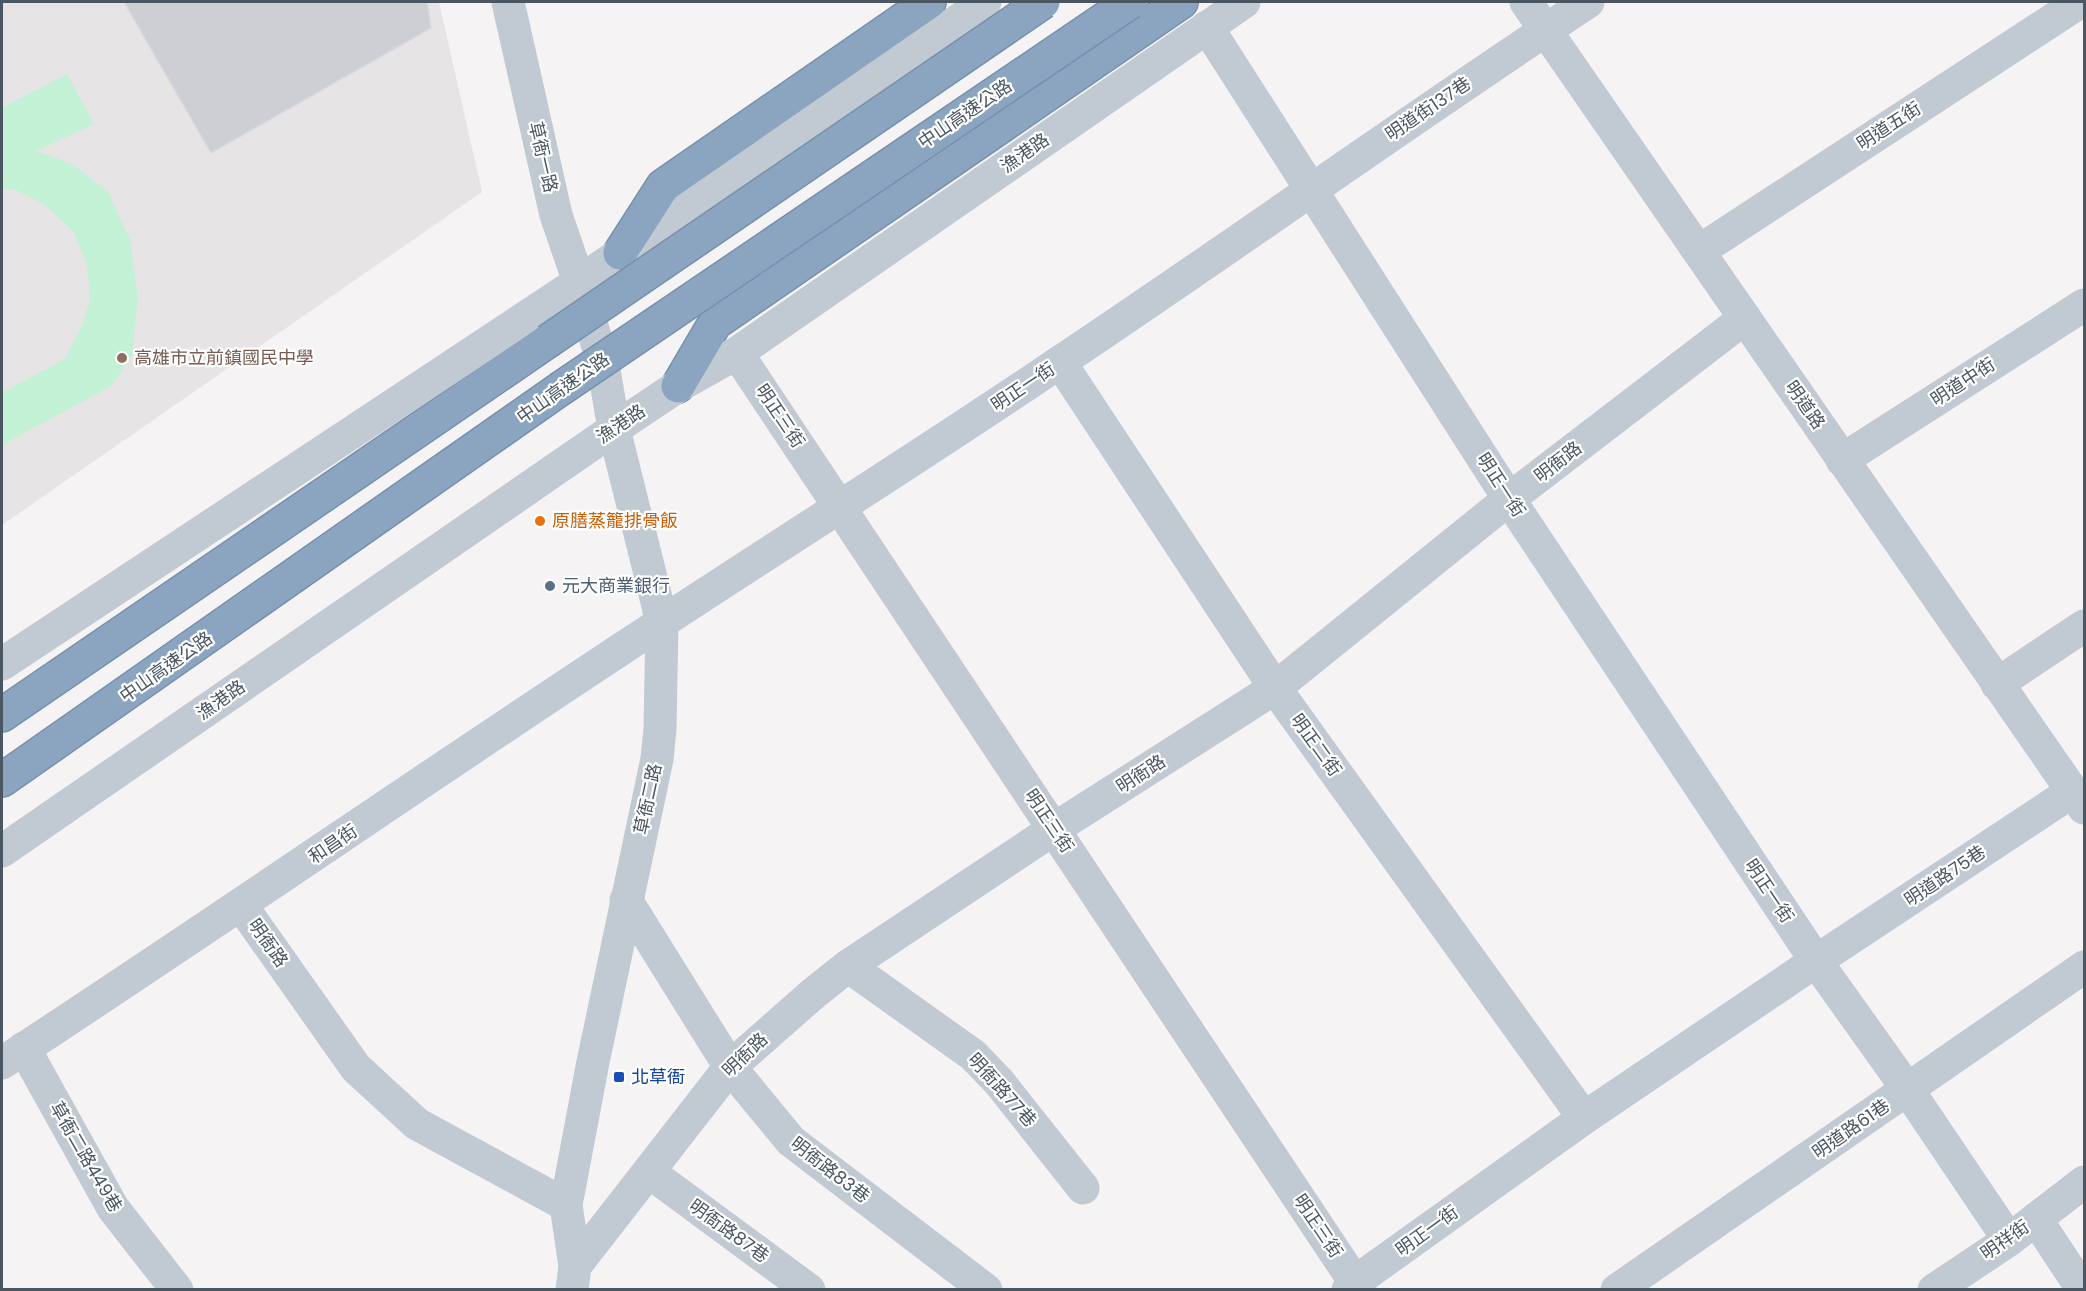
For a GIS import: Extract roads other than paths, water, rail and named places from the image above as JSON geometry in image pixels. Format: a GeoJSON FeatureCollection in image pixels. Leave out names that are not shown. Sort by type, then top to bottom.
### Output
{"type":"FeatureCollection","features":[{"type":"Feature","properties":{"kind":"highway"},"geometry":{"type":"LineString","coordinates":[[620,253],[663,186],[930,2]]}},
{"type":"Feature","properties":{"kind":"highway"},"geometry":{"type":"LineString","coordinates":[[2,715],[1042,2]]}},
{"type":"Feature","properties":{"kind":"highway","name":"中山高速公路"},"geometry":{"type":"LineString","coordinates":[[2,780],[560,390],[1130,2]]}},
{"type":"Feature","properties":{"kind":"highway"},"geometry":{"type":"LineString","coordinates":[[678,386],[716,323],[1181,2]]}},
{"type":"Feature","properties":{"kind":"street","name":"草衙一路"},"geometry":{"type":"LineString","coordinates":[[508,2],[556,215],[583,296]]}},
{"type":"Feature","properties":{"kind":"street"},"geometry":{"type":"LineString","coordinates":[[2,664],[583,296],[620,253],[985,2]]}},
{"type":"Feature","properties":{"kind":"street","name":"漁港路"},"geometry":{"type":"LineString","coordinates":[[2,851],[614,429],[678,386],[737,352],[1244,2]]}},
{"type":"Feature","properties":{"kind":"street","name":"明道路"},"geometry":{"type":"LineString","coordinates":[[1526,2],[2079,800]]}},
{"type":"Feature","properties":{"kind":"street","name":"明道街137巷"},"geometry":{"type":"LineString","coordinates":[[1311,189],[1588,2]]}},
{"type":"Feature","properties":{"kind":"street","name":"明道五街"},"geometry":{"type":"LineString","coordinates":[[1699,251],[2080,2]]}},
{"type":"Feature","properties":{"kind":"street"},"geometry":{"type":"LineString","coordinates":[[1207,27],[1311,189]]}},
{"type":"Feature","properties":{"kind":"street","name":"明正一街"},"geometry":{"type":"LineString","coordinates":[[662,622],[841,508],[1060,362],[1311,189],[1509,499],[1816,961],[1584,1118],[1354,1287]]}},
{"type":"Feature","properties":{"kind":"street","name":"草衙二路"},"geometry":{"type":"LineString","coordinates":[[573,1278],[566,1205],[626,900],[657,759],[660,729],[662,622],[614,429],[603,364],[583,296]]}},
{"type":"Feature","properties":{"kind":"street","name":"明道中街"},"geometry":{"type":"LineString","coordinates":[[1842,460],[2085,305]]}},
{"type":"Feature","properties":{"kind":"street","name":"明衙路"},"geometry":{"type":"LineString","coordinates":[[573,1278],[649,1172],[730,1067],[814,993],[848,966],[1275,688],[1509,499],[1745,318]]}},
{"type":"Feature","properties":{"kind":"street","name":"明正三街"},"geometry":{"type":"LineString","coordinates":[[737,352],[1354,1287]]}},
{"type":"Feature","properties":{"kind":"street","name":"明正二街"},"geometry":{"type":"LineString","coordinates":[[1060,362],[1275,688],[1584,1118]]}},
{"type":"Feature","properties":{"kind":"street","name":"和昌街"},"geometry":{"type":"LineString","coordinates":[[13,1056],[662,622]]}},
{"type":"Feature","properties":{"kind":"street"},"geometry":{"type":"LineString","coordinates":[[1997,684],[2085,626]]}},
{"type":"Feature","properties":{"kind":"street","name":"明道路75巷"},"geometry":{"type":"LineString","coordinates":[[1816,961],[2079,800]]}},
{"type":"Feature","properties":{"kind":"street","name":"明衙路83巷"},"geometry":{"type":"LineString","coordinates":[[626,900],[730,1067],[790,1141],[986,1290]]}},
{"type":"Feature","properties":{"kind":"street","name":"明衙路"},"geometry":{"type":"LineString","coordinates":[[241,905],[356,1068],[364,1076],[417,1124],[566,1205]]}},
{"type":"Feature","properties":{"kind":"street"},"geometry":{"type":"LineString","coordinates":[[1816,961],[1908,1090],[2008,1240]]}},
{"type":"Feature","properties":{"kind":"street","name":"明衙路77巷"},"geometry":{"type":"LineString","coordinates":[[848,966],[974,1055],[999,1082],[1083,1188]]}},
{"type":"Feature","properties":{"kind":"street","name":"明道路61巷"},"geometry":{"type":"LineString","coordinates":[[1617,1290],[2085,967]]}},
{"type":"Feature","properties":{"kind":"street","name":"草衙二路449巷"},"geometry":{"type":"LineString","coordinates":[[13,1056],[113,1208],[177,1290]]}},
{"type":"Feature","properties":{"kind":"street","name":"明衙路87巷"},"geometry":{"type":"LineString","coordinates":[[649,1172],[809,1290]]}},
{"type":"Feature","properties":{"kind":"street"},"geometry":{"type":"LineString","coordinates":[[2036,1219],[2085,1182]]}},
{"type":"Feature","properties":{"kind":"street","name":"明祥街"},"geometry":{"type":"LineString","coordinates":[[1934,1290],[2036,1219],[2083,1290]]}},
{"type":"Feature","properties":{"kind":"place","name":"高雄市立前鎮國民中學"},"geometry":{"type":"Point","coordinates":[122,358]}},
{"type":"Feature","properties":{"kind":"place","name":"原膳蒸籠排骨飯"},"geometry":{"type":"Point","coordinates":[540,521]}},
{"type":"Feature","properties":{"kind":"place","name":"元大商業銀行"},"geometry":{"type":"Point","coordinates":[550,586]}},
{"type":"Feature","properties":{"kind":"place","name":"北草衙"},"geometry":{"type":"Point","coordinates":[619,1077]}}]}
